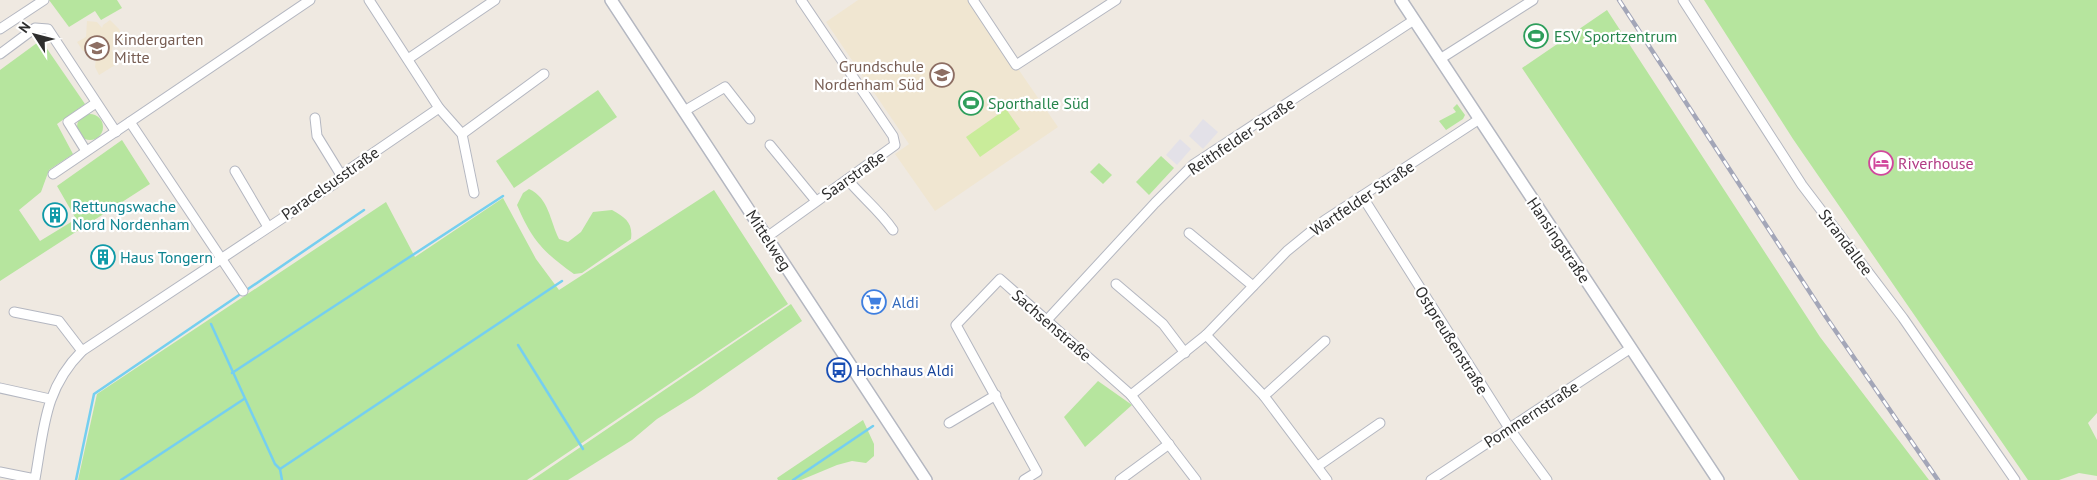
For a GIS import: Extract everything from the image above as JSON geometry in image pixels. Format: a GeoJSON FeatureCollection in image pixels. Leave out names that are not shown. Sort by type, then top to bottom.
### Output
{"type":"FeatureCollection","features":[{"type":"Feature","properties":{"kind":"street"},"geometry":{"type":"LineString","coordinates":[[0,29],[44,0]]}},
{"type":"Feature","properties":{"kind":"street"},"geometry":{"type":"LineString","coordinates":[[53,174],[310,0]]}},
{"type":"Feature","properties":{"kind":"street"},"geometry":{"type":"LineString","coordinates":[[369,0],[439,108],[462,134],[474,193]]}},
{"type":"Feature","properties":{"kind":"street"},"geometry":{"type":"LineString","coordinates":[[408,59],[495,0]]}},
{"type":"Feature","properties":{"kind":"street","name":"Mittelweg"},"geometry":{"type":"LineString","coordinates":[[612,0],[686,110],[766,237],[926,480]]}},
{"type":"Feature","properties":{"kind":"street","name":"Saarstraße"},"geometry":{"type":"LineString","coordinates":[[766,237],[895,145],[893,136],[801,0]]}},
{"type":"Feature","properties":{"kind":"street"},"geometry":{"type":"LineString","coordinates":[[973,0],[1016,65],[1116,0]]}},
{"type":"Feature","properties":{"kind":"street","name":"Hansingstraße"},"geometry":{"type":"LineString","coordinates":[[1401,0],[1478,120],[1718,480]]}},
{"type":"Feature","properties":{"kind":"street"},"geometry":{"type":"LineString","coordinates":[[1440,59],[1533,0]]}},
{"type":"Feature","properties":{"kind":"street","name":"Strandallee"},"geometry":{"type":"LineString","coordinates":[[1683,0],[1802,185],[1903,318],[2015,480]]}},
{"type":"Feature","properties":{"kind":"street","name":"Reithfelder Straße"},"geometry":{"type":"LineString","coordinates":[[1047,320],[1155,203],[1194,164],[1414,20]]}},
{"type":"Feature","properties":{"kind":"street"},"geometry":{"type":"LineString","coordinates":[[0,54],[36,28],[48,29],[116,132]]}},
{"type":"Feature","properties":{"kind":"street"},"geometry":{"type":"LineString","coordinates":[[462,134],[544,74]]}},
{"type":"Feature","properties":{"kind":"street"},"geometry":{"type":"LineString","coordinates":[[686,110],[725,87],[750,120]]}},
{"type":"Feature","properties":{"kind":"street"},"geometry":{"type":"LineString","coordinates":[[86,151],[68,122],[96,103]]}},
{"type":"Feature","properties":{"kind":"street","name":"Paracelsusstraße"},"geometry":{"type":"LineString","coordinates":[[0,472],[35,479],[50,398],[63,374],[82,351],[334,184],[341,175],[439,108]]}},
{"type":"Feature","properties":{"kind":"street"},"geometry":{"type":"LineString","coordinates":[[315,118],[317,136],[341,175]]}},
{"type":"Feature","properties":{"kind":"street","name":"Wartfelder Straße"},"geometry":{"type":"LineString","coordinates":[[1131,395],[1185,354],[1206,335],[1287,251],[1325,220],[1478,120]]}},
{"type":"Feature","properties":{"kind":"street"},"geometry":{"type":"LineString","coordinates":[[130,122],[243,291]]}},
{"type":"Feature","properties":{"kind":"street"},"geometry":{"type":"LineString","coordinates":[[770,145],[816,202]]}},
{"type":"Feature","properties":{"kind":"street"},"geometry":{"type":"LineString","coordinates":[[235,171],[268,227]]}},
{"type":"Feature","properties":{"kind":"street"},"geometry":{"type":"LineString","coordinates":[[848,180],[864,199],[883,216],[893,230]]}},
{"type":"Feature","properties":{"kind":"street","name":"Ostpreußenstraße"},"geometry":{"type":"LineString","coordinates":[[1362,196],[1508,428],[1547,480]]}},
{"type":"Feature","properties":{"kind":"street"},"geometry":{"type":"LineString","coordinates":[[1190,233],[1253,286]]}},
{"type":"Feature","properties":{"kind":"street","name":"Sachsenstraße"},"geometry":{"type":"LineString","coordinates":[[1024,480],[1037,472],[956,325],[1000,279],[1131,395],[1196,480]]}},
{"type":"Feature","properties":{"kind":"street"},"geometry":{"type":"LineString","coordinates":[[1116,284],[1163,324],[1185,354]]}},
{"type":"Feature","properties":{"kind":"street"},"geometry":{"type":"LineString","coordinates":[[14,312],[59,321],[82,351]]}},
{"type":"Feature","properties":{"kind":"street"},"geometry":{"type":"LineString","coordinates":[[1206,335],[1264,396],[1327,480]]}},
{"type":"Feature","properties":{"kind":"street"},"geometry":{"type":"LineString","coordinates":[[1264,396],[1325,342]]}},
{"type":"Feature","properties":{"kind":"street","name":"Pommernstraße"},"geometry":{"type":"LineString","coordinates":[[1431,480],[1631,348]]}},
{"type":"Feature","properties":{"kind":"street"},"geometry":{"type":"LineString","coordinates":[[0,388],[50,398]]}},
{"type":"Feature","properties":{"kind":"street"},"geometry":{"type":"LineString","coordinates":[[949,423],[996,395]]}},
{"type":"Feature","properties":{"kind":"street"},"geometry":{"type":"LineString","coordinates":[[1318,466],[1380,424]]}},
{"type":"Feature","properties":{"kind":"street"},"geometry":{"type":"LineString","coordinates":[[1120,480],[1169,444]]}},
{"type":"Feature","properties":{"kind":"shaded area","name":"Grundschule Nordenham Süd"},"geometry":{"type":"Polygon","coordinates":[[[858,0],[971,0],[1058,127],[935,211],[895,154],[909,144],[826,22],[858,0]]]}},
{"type":"Feature","properties":{"kind":"shaded area","name":"Kindergarten Mitte"},"geometry":{"type":"Polygon","coordinates":[[[110,20],[119,29],[124,41],[117,45],[113,44],[112,51],[120,62],[99,75],[95,67],[96,58],[91,51],[83,51],[77,42],[86,37],[87,21],[97,22],[102,28],[110,20]]]}},
{"type":"Feature","properties":{"kind":"shaded area"},"geometry":{"type":"Polygon","coordinates":[[[1203,119],[1218,132],[1203,149],[1189,136],[1203,119]]]}},
{"type":"Feature","properties":{"kind":"shaded area"},"geometry":{"type":"Polygon","coordinates":[[[1180,139],[1191,149],[1177,165],[1166,155],[1180,139]]]}},
{"type":"Feature","properties":{"kind":"green space"},"geometry":{"type":"Polygon","coordinates":[[[49,0],[117,0],[122,8],[101,20],[95,11],[69,27],[49,0]]]}},
{"type":"Feature","properties":{"kind":"green space"},"geometry":{"type":"Polygon","coordinates":[[[1704,0],[2097,0],[2097,413],[2088,423],[2097,440],[2097,476],[2079,473],[2059,480],[2028,480],[1793,139],[1704,0]]]}},
{"type":"Feature","properties":{"kind":"green space"},"geometry":{"type":"Polygon","coordinates":[[[1607,10],[1820,337],[1929,480],[1799,480],[1522,68],[1607,10]]]}},
{"type":"Feature","properties":{"kind":"green space"},"geometry":{"type":"Polygon","coordinates":[[[41,40],[85,104],[57,124],[73,154],[49,170],[41,192],[19,210],[40,241],[76,219],[57,186],[122,140],[150,184],[0,281],[0,70],[41,40]]]}},
{"type":"Feature","properties":{"kind":"green space"},"geometry":{"type":"Polygon","coordinates":[[[598,90],[617,117],[514,188],[496,161],[598,90]]]}},
{"type":"Feature","properties":{"kind":"green space"},"geometry":{"type":"Polygon","coordinates":[[[1457,104],[1465,115],[1463,119],[1446,130],[1439,121],[1456,112],[1453,108],[1457,104]]]}},
{"type":"Feature","properties":{"kind":"green space"},"geometry":{"type":"Polygon","coordinates":[[[1006,109],[1020,129],[980,157],[966,137],[1006,109]]]}},
{"type":"Feature","properties":{"kind":"green space"},"geometry":{"type":"Polygon","coordinates":[[[90,114],[100,117],[103,127],[100,137],[90,140],[80,137],[77,127],[80,117],[90,114]]]}},
{"type":"Feature","properties":{"kind":"green space"},"geometry":{"type":"Polygon","coordinates":[[[1161,156],[1174,168],[1149,195],[1136,182],[1161,156]]]}},
{"type":"Feature","properties":{"kind":"green space"},"geometry":{"type":"Polygon","coordinates":[[[1099,163],[1112,175],[1103,184],[1090,172],[1099,163]]]}},
{"type":"Feature","properties":{"kind":"green space"},"geometry":{"type":"Polygon","coordinates":[[[529,189],[536,193],[545,204],[559,239],[568,242],[581,232],[593,212],[612,210],[630,225],[631,239],[582,273],[574,274],[546,252],[528,227],[517,205],[523,193],[529,189]]]}},
{"type":"Feature","properties":{"kind":"green space"},"geometry":{"type":"Polygon","coordinates":[[[714,190],[788,304],[527,480],[78,480],[97,394],[386,202],[415,257],[503,198],[536,259],[559,290],[714,190]]]}},
{"type":"Feature","properties":{"kind":"green space"},"geometry":{"type":"Polygon","coordinates":[[[791,304],[802,321],[694,396],[657,419],[632,440],[568,480],[532,480],[791,304]]]}},
{"type":"Feature","properties":{"kind":"green space"},"geometry":{"type":"Polygon","coordinates":[[[1098,381],[1132,405],[1085,447],[1064,417],[1098,381]]]}},
{"type":"Feature","properties":{"kind":"green space"},"geometry":{"type":"Polygon","coordinates":[[[863,420],[874,444],[874,456],[866,463],[852,461],[801,480],[778,480],[777,478],[863,420]]]}},
{"type":"Feature","properties":{"kind":"waterway"},"geometry":{"type":"LineString","coordinates":[[232,373],[503,196]]}},
{"type":"Feature","properties":{"kind":"waterway"},"geometry":{"type":"LineString","coordinates":[[76,480],[94,394],[364,210]]}},
{"type":"Feature","properties":{"kind":"waterway"},"geometry":{"type":"LineString","coordinates":[[280,469],[562,281]]}},
{"type":"Feature","properties":{"kind":"waterway"},"geometry":{"type":"LineString","coordinates":[[211,324],[275,464],[280,469],[282,480]]}},
{"type":"Feature","properties":{"kind":"waterway"},"geometry":{"type":"LineString","coordinates":[[518,345],[583,449]]}},
{"type":"Feature","properties":{"kind":"waterway"},"geometry":{"type":"LineString","coordinates":[[121,480],[244,399]]}},
{"type":"Feature","properties":{"kind":"waterway"},"geometry":{"type":"LineString","coordinates":[[793,480],[873,426]]}},
{"type":"Feature","properties":{"kind":"railway"},"geometry":{"type":"LineString","coordinates":[[1619,0],[1826,317],[1938,480]]}},
{"type":"Feature","properties":{"kind":"place","name":"ESV Sportzentrum"},"geometry":{"type":"Point","coordinates":[1536,36]}},
{"type":"Feature","properties":{"kind":"place","name":"Kindergarten Mitte"},"geometry":{"type":"Point","coordinates":[97,48]}},
{"type":"Feature","properties":{"kind":"place","name":"Grundschule Nordenham Süd"},"geometry":{"type":"Point","coordinates":[942,75]}},
{"type":"Feature","properties":{"kind":"place","name":"Sporthalle Süd"},"geometry":{"type":"Point","coordinates":[971,103]}},
{"type":"Feature","properties":{"kind":"place","name":"Riverhouse"},"geometry":{"type":"Point","coordinates":[1881,163]}},
{"type":"Feature","properties":{"kind":"place","name":"Rettungswache Nord Nordenham"},"geometry":{"type":"Point","coordinates":[55,215]}},
{"type":"Feature","properties":{"kind":"place","name":"Haus Tongern"},"geometry":{"type":"Point","coordinates":[103,257]}},
{"type":"Feature","properties":{"kind":"place","name":"Aldi"},"geometry":{"type":"Point","coordinates":[874,302]}},
{"type":"Feature","properties":{"kind":"place","name":"Hochhaus Aldi"},"geometry":{"type":"Point","coordinates":[839,370]}}]}
